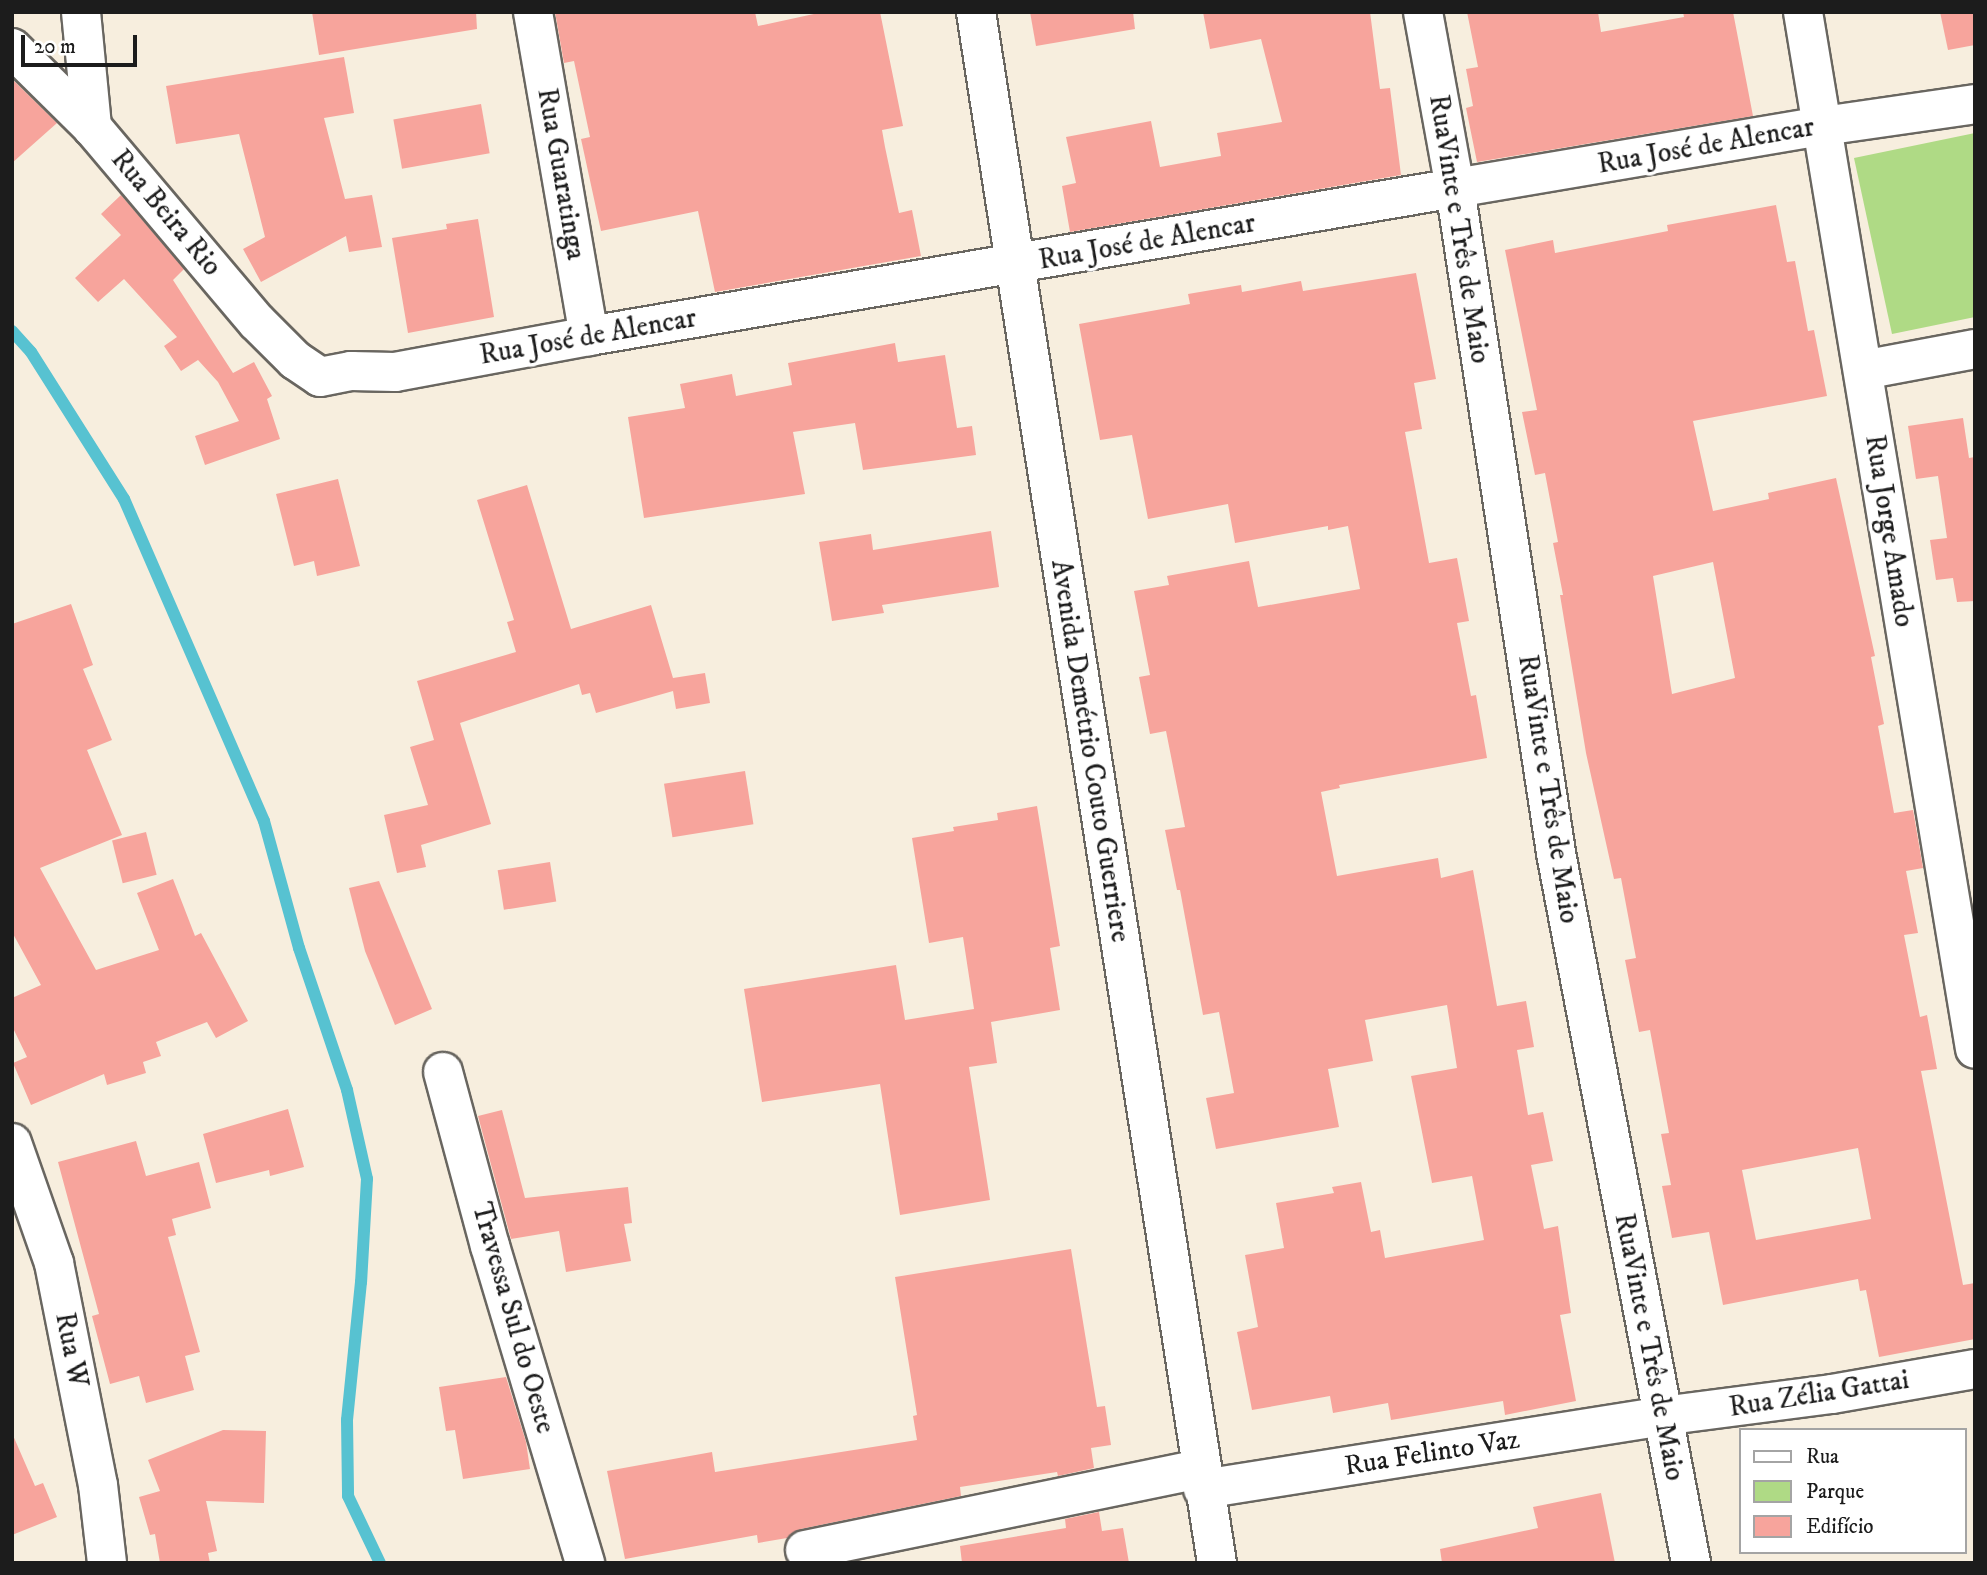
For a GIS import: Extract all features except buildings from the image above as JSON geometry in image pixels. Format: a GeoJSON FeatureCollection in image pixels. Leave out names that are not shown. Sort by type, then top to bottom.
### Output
{"type":"FeatureCollection","features":[{"type":"Feature","properties":{"kind":"street"},"geometry":{"type":"LineString","coordinates":[[81,12],[92,127]]}},
{"type":"Feature","properties":{"kind":"street","name":"Rua Guaratinga"},"geometry":{"type":"LineString","coordinates":[[533,12],[589,336]]}},
{"type":"Feature","properties":{"kind":"street","name":"Avenida Demétrio Couto Guerriere"},"geometry":{"type":"LineString","coordinates":[[976,12],[1217,1563]]}},
{"type":"Feature","properties":{"kind":"street","name":"RuaVinte e Três de Maio"},"geometry":{"type":"LineString","coordinates":[[1423,12],[1455,188],[1556,853],[1691,1563]]}},
{"type":"Feature","properties":{"kind":"street","name":"Rua Jorge Amado"},"geometry":{"type":"LineString","coordinates":[[1803,12],[1975,1049]]}},
{"type":"Feature","properties":{"kind":"street","name":"Rua Beira Rio"},"geometry":{"type":"LineString","coordinates":[[12,48],[92,127],[257,322],[295,360],[320,377]]}},
{"type":"Feature","properties":{"kind":"street","name":"Rua José de Alencar"},"geometry":{"type":"LineString","coordinates":[[320,377],[351,371],[395,372],[589,336],[1455,188],[1823,126],[1975,104]]}},
{"type":"Feature","properties":{"kind":"street"},"geometry":{"type":"LineString","coordinates":[[1863,370],[1975,349]]}},
{"type":"Feature","properties":{"kind":"street","name":"Travessa Sul do Oeste"},"geometry":{"type":"LineString","coordinates":[[443,1072],[490,1245],[585,1563]]}},
{"type":"Feature","properties":{"kind":"street","name":"Rua W"},"geometry":{"type":"LineString","coordinates":[[12,1143],[54,1263],[98,1485],[107,1563]]}},
{"type":"Feature","properties":{"kind":"street","name":"Rua Zélia Gattai"},"geometry":{"type":"LineString","coordinates":[[1662,1416],[1832,1394],[1975,1369]]}},
{"type":"Feature","properties":{"kind":"street","name":"Rua Felinto Vaz"},"geometry":{"type":"LineString","coordinates":[[805,1550],[1202,1479],[1662,1416]]}},
{"type":"Feature","properties":{"kind":"green space"},"geometry":{"type":"Polygon","coordinates":[[[1975,133],[1975,317],[1892,334],[1854,158],[1975,133]]]}},
{"type":"Feature","properties":{"kind":"waterway"},"geometry":{"type":"LineString","coordinates":[[12,331],[31,352],[124,499],[264,821],[299,948],[347,1090],[367,1179],[361,1282],[347,1420],[348,1496],[380,1563]]}}]}
